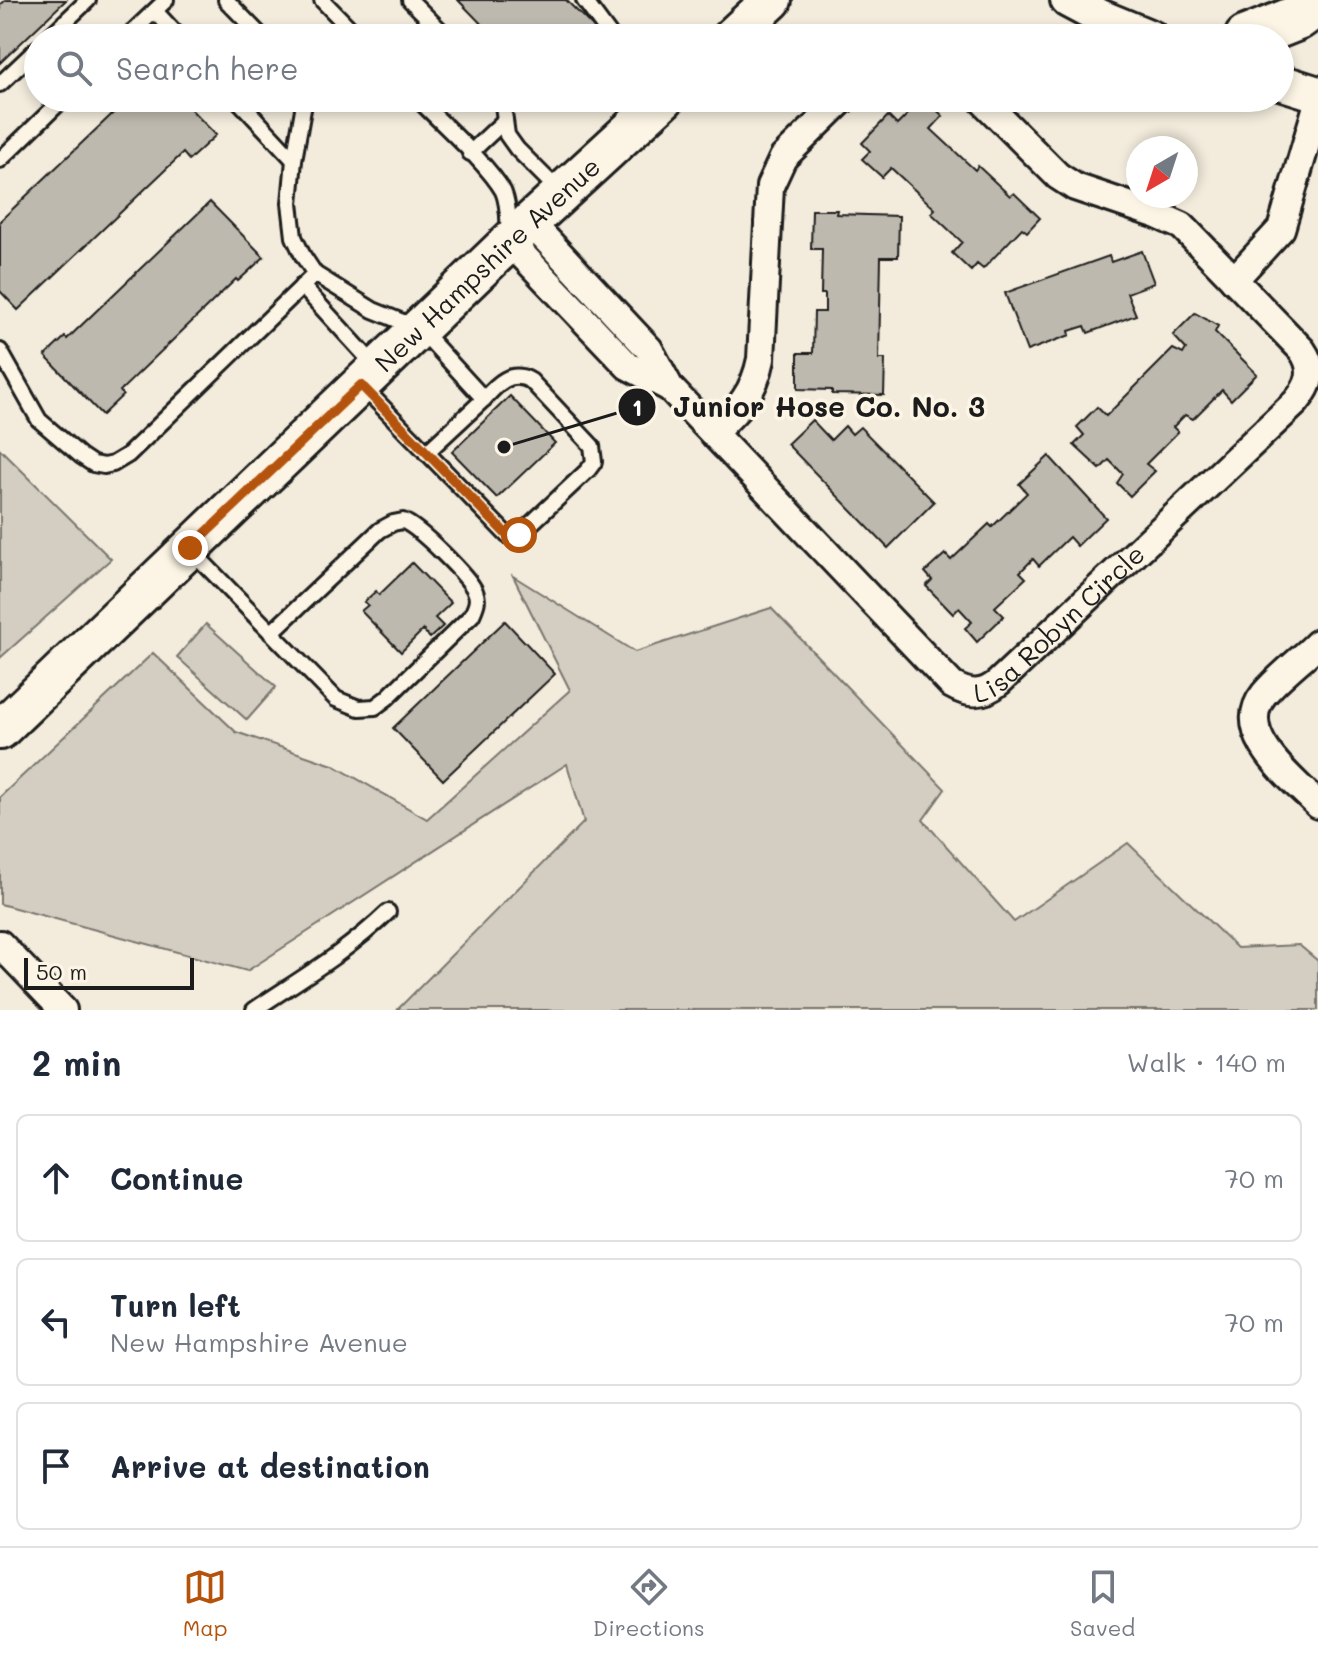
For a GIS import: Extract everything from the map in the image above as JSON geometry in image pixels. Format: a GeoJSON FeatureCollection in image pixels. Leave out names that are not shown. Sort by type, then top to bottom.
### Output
{"type":"FeatureCollection","features":[{"type":"Feature","properties":{"kind":"highway"},"geometry":{"type":"LineString","coordinates":[[1282,24],[1318,3]]}},
{"type":"Feature","properties":{"kind":"main road"},"geometry":{"type":"LineString","coordinates":[[745,24],[767,2]]}},
{"type":"Feature","properties":{"kind":"main road","name":"New Hampshire Avenue"},"geometry":{"type":"LineString","coordinates":[[0,730],[644,112]]}},
{"type":"Feature","properties":{"kind":"street"},"geometry":{"type":"LineString","coordinates":[[1068,0],[1117,24]]}},
{"type":"Feature","properties":{"kind":"street"},"geometry":{"type":"LineString","coordinates":[[1294,86],[1318,94]]}},
{"type":"Feature","properties":{"kind":"street"},"geometry":{"type":"LineString","coordinates":[[1234,280],[1281,229],[1318,103]]}},
{"type":"Feature","properties":{"kind":"street"},"geometry":{"type":"LineString","coordinates":[[714,432],[745,402],[758,373],[770,186],[783,158],[830,112]]}},
{"type":"Feature","properties":{"kind":"street","name":"Lisa Robyn Circle"},"geometry":{"type":"LineString","coordinates":[[520,232],[649,349],[670,388],[952,685],[962,691],[983,692],[999,682],[1296,402],[1309,384],[1310,365],[1302,350],[1182,226],[1075,187],[1058,176],[994,112]]}},
{"type":"Feature","properties":{"kind":"street"},"geometry":{"type":"LineString","coordinates":[[1318,643],[1264,694],[1256,711],[1255,724],[1264,748],[1318,805]]}},
{"type":"Feature","properties":{"kind":"street"},"geometry":{"type":"LineString","coordinates":[[0,944],[63,1010]]}},
{"type":"Feature","properties":{"kind":"lane"},"geometry":{"type":"LineString","coordinates":[[63,24],[88,0]]}},
{"type":"Feature","properties":{"kind":"lane"},"geometry":{"type":"LineString","coordinates":[[226,0],[249,24]]}},
{"type":"Feature","properties":{"kind":"lane"},"geometry":{"type":"LineString","coordinates":[[322,0],[345,24]]}},
{"type":"Feature","properties":{"kind":"lane"},"geometry":{"type":"LineString","coordinates":[[410,0],[434,24]]}},
{"type":"Feature","properties":{"kind":"lane"},"geometry":{"type":"LineString","coordinates":[[592,3],[604,24]]}},
{"type":"Feature","properties":{"kind":"lane"},"geometry":{"type":"LineString","coordinates":[[140,24],[160,5],[172,24]]}},
{"type":"Feature","properties":{"kind":"lane"},"geometry":{"type":"LineString","coordinates":[[0,84],[24,61]]}},
{"type":"Feature","properties":{"kind":"lane"},"geometry":{"type":"LineString","coordinates":[[0,160],[50,112]]}},
{"type":"Feature","properties":{"kind":"lane"},"geometry":{"type":"LineString","coordinates":[[249,112],[294,160]]}},
{"type":"Feature","properties":{"kind":"lane"},"geometry":{"type":"LineString","coordinates":[[303,112],[290,203],[294,237],[315,274],[373,310],[420,329],[484,399]]}},
{"type":"Feature","properties":{"kind":"lane"},"geometry":{"type":"LineString","coordinates":[[430,112],[503,191],[520,232]]}},
{"type":"Feature","properties":{"kind":"lane"},"geometry":{"type":"LineString","coordinates":[[504,112],[507,135],[561,193]]}},
{"type":"Feature","properties":{"kind":"lane"},"geometry":{"type":"LineString","coordinates":[[470,153],[505,120]]}},
{"type":"Feature","properties":{"kind":"lane"},"geometry":{"type":"LineString","coordinates":[[0,351],[39,420],[93,464],[113,464],[128,455],[315,274]]}},
{"type":"Feature","properties":{"kind":"lane"},"geometry":{"type":"LineString","coordinates":[[302,286],[426,453],[508,536],[513,537],[592,466],[595,456],[592,446],[525,378],[516,376],[504,379],[426,453]]}},
{"type":"Feature","properties":{"kind":"lane"},"geometry":{"type":"LineString","coordinates":[[190,548],[271,633],[336,699],[359,708],[375,707],[387,698],[472,615],[478,601],[475,589],[423,534],[403,521],[380,530],[271,633]]}},
{"type":"Feature","properties":{"kind":"lane"},"geometry":{"type":"LineString","coordinates":[[254,1010],[329,962],[388,912]]}},
{"type":"Feature","properties":{"kind":"shaded area"},"geometry":{"type":"Polygon","coordinates":[[[0,449],[111,559],[0,658],[0,449]]]}},
{"type":"Feature","properties":{"kind":"shaded area"},"geometry":{"type":"Polygon","coordinates":[[[513,576],[635,652],[771,608],[945,789],[923,820],[1014,922],[1128,843],[1237,948],[1299,945],[1318,961],[1318,1010],[397,1010],[584,822],[567,764],[247,971],[0,904],[0,797],[153,653],[236,732],[333,765],[427,819],[570,690],[513,576]]]}},
{"type":"Feature","properties":{"kind":"shaded area"},"geometry":{"type":"Polygon","coordinates":[[[206,624],[276,687],[247,720],[177,657],[206,624]]]}},
{"type":"Feature","properties":{"kind":"building"},"geometry":{"type":"Polygon","coordinates":[[[6,0],[66,0],[41,24],[24,24],[24,40],[0,63],[0,5],[6,0]]]}},
{"type":"Feature","properties":{"kind":"building"},"geometry":{"type":"Polygon","coordinates":[[[458,0],[566,0],[590,24],[481,24],[458,0]]]}},
{"type":"Feature","properties":{"kind":"building"},"geometry":{"type":"Polygon","coordinates":[[[114,112],[194,112],[216,135],[189,160],[183,153],[18,310],[0,291],[0,221],[114,112]]]}},
{"type":"Feature","properties":{"kind":"building"},"geometry":{"type":"Polygon","coordinates":[[[910,112],[939,112],[943,116],[931,129],[975,170],[978,166],[1010,196],[1014,193],[1040,218],[1027,232],[1022,228],[983,269],[977,264],[971,271],[952,253],[962,242],[931,213],[935,209],[891,168],[882,177],[862,159],[870,151],[862,143],[888,116],[897,125],[910,112]]]}},
{"type":"Feature","properties":{"kind":"building"},"geometry":{"type":"Polygon","coordinates":[[[210,202],[264,257],[238,281],[236,279],[120,391],[123,395],[102,415],[45,356],[65,337],[67,339],[210,202]]]}},
{"type":"Feature","properties":{"kind":"building"},"geometry":{"type":"Polygon","coordinates":[[[812,210],[899,216],[898,257],[881,257],[879,359],[885,359],[884,395],[832,394],[832,390],[798,389],[798,353],[813,353],[814,312],[825,312],[825,294],[821,294],[822,249],[811,249],[812,210]]]}},
{"type":"Feature","properties":{"kind":"building"},"geometry":{"type":"Polygon","coordinates":[[[1142,251],[1154,283],[1127,293],[1136,315],[1088,333],[1085,326],[1069,331],[1070,335],[1027,351],[1005,293],[1109,256],[1111,262],[1142,251]]]}},
{"type":"Feature","properties":{"kind":"building"},"geometry":{"type":"Polygon","coordinates":[[[1195,313],[1218,326],[1215,332],[1257,374],[1231,400],[1222,390],[1193,419],[1185,415],[1173,427],[1178,432],[1146,464],[1155,471],[1130,496],[1117,483],[1123,474],[1109,460],[1100,469],[1074,445],[1084,435],[1077,427],[1097,407],[1106,416],[1173,349],[1183,354],[1186,349],[1173,335],[1195,313]]]}},
{"type":"Feature","properties":{"kind":"building"},"geometry":{"type":"Polygon","coordinates":[[[510,396],[555,443],[497,498],[452,452],[510,396]]]}},
{"type":"Feature","properties":{"kind":"building"},"geometry":{"type":"Polygon","coordinates":[[[812,420],[831,440],[845,426],[852,434],[860,427],[934,502],[888,548],[787,444],[812,420]]]}},
{"type":"Feature","properties":{"kind":"building"},"geometry":{"type":"Polygon","coordinates":[[[1049,456],[1106,518],[1077,546],[1069,537],[1039,566],[1033,559],[1020,572],[1026,578],[995,607],[1004,616],[977,642],[965,628],[972,622],[959,608],[953,614],[926,586],[932,580],[925,572],[945,554],[951,560],[989,524],[992,527],[1027,493],[1019,484],[1049,456]]]}},
{"type":"Feature","properties":{"kind":"building"},"geometry":{"type":"Polygon","coordinates":[[[412,563],[451,603],[435,618],[443,626],[430,638],[423,630],[401,652],[361,611],[368,605],[364,602],[376,591],[379,595],[412,563]]]}},
{"type":"Feature","properties":{"kind":"building"},"geometry":{"type":"Polygon","coordinates":[[[505,621],[555,674],[443,780],[393,728],[505,621]]]}},
{"type":"Feature","properties":{"kind":"place","name":"Junior Hose Co. No. 3"},"geometry":{"type":"Point","coordinates":[504,447]}},
{"type":"Feature","properties":{"kind":"route"},"geometry":{"type":"LineString","coordinates":[[190,548],[361,385],[508,536],[519,535]]}}]}
